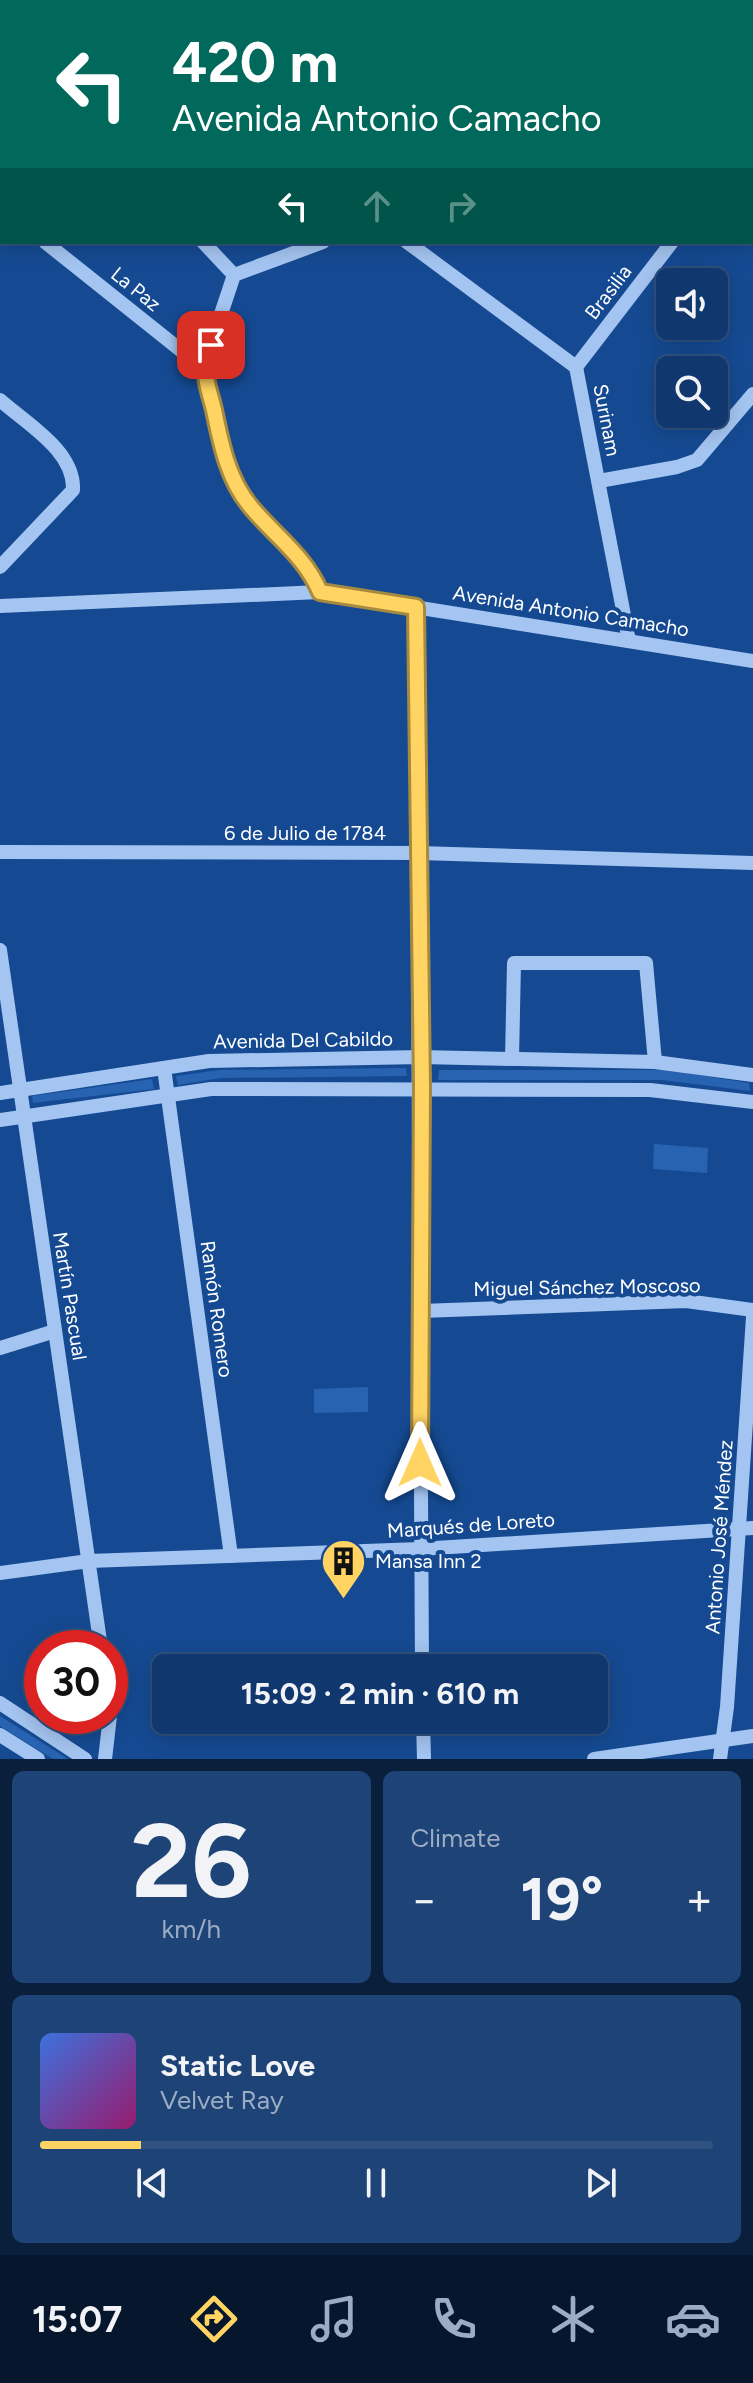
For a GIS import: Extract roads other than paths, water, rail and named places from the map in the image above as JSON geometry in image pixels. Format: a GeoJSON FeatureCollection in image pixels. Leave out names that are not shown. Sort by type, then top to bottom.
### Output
{"type":"FeatureCollection","features":[{"type":"Feature","properties":{"kind":"street","name":"La Paz"},"geometry":{"type":"LineString","coordinates":[[48,244],[203,368]]}},
{"type":"Feature","properties":{"kind":"street"},"geometry":{"type":"LineString","coordinates":[[205,244],[234,275]]}},
{"type":"Feature","properties":{"kind":"street"},"geometry":{"type":"LineString","coordinates":[[234,275],[318,244]]}},
{"type":"Feature","properties":{"kind":"street","name":"Surinam"},"geometry":{"type":"LineString","coordinates":[[410,244],[576,367],[629,641]]}},
{"type":"Feature","properties":{"kind":"street","name":"Brasilia"},"geometry":{"type":"LineString","coordinates":[[576,367],[670,244]]}},
{"type":"Feature","properties":{"kind":"street"},"geometry":{"type":"LineString","coordinates":[[234,275],[203,368],[233,479],[250,506],[300,558],[320,592]]}},
{"type":"Feature","properties":{"kind":"street"},"geometry":{"type":"LineString","coordinates":[[599,481],[677,467],[697,460],[753,394]]}},
{"type":"Feature","properties":{"kind":"street"},"geometry":{"type":"LineString","coordinates":[[0,400],[68,460],[74,478],[73,490],[0,567]]}},
{"type":"Feature","properties":{"kind":"street","name":"Avenida Antonio Camacho"},"geometry":{"type":"LineString","coordinates":[[0,606],[320,592],[753,661]]}},
{"type":"Feature","properties":{"kind":"street"},"geometry":{"type":"LineString","coordinates":[[416,607],[422,1087],[422,1654]]}},
{"type":"Feature","properties":{"kind":"street","name":"6 de Julio de 1784"},"geometry":{"type":"LineString","coordinates":[[0,852],[419,853],[753,863]]}},
{"type":"Feature","properties":{"kind":"street","name":"Martín Pascual"},"geometry":{"type":"LineString","coordinates":[[0,950],[99,1630]]}},
{"type":"Feature","properties":{"kind":"street"},"geometry":{"type":"LineString","coordinates":[[512,1059],[514,963],[646,963],[650,974],[655,1062]]}},
{"type":"Feature","properties":{"kind":"street","name":"Avenida Del Cabildo"},"geometry":{"type":"LineString","coordinates":[[0,1093],[209,1061],[421,1057],[655,1062],[753,1075]]}},
{"type":"Feature","properties":{"kind":"street","name":"Ramón Romero"},"geometry":{"type":"LineString","coordinates":[[164,1068],[231,1556]]}},
{"type":"Feature","properties":{"kind":"street"},"geometry":{"type":"LineString","coordinates":[[0,1120],[211,1089],[422,1087],[650,1090],[753,1102]]}},
{"type":"Feature","properties":{"kind":"street","name":"Miguel Sánchez Moscoso"},"geometry":{"type":"LineString","coordinates":[[421,1311],[686,1301],[753,1310]]}},
{"type":"Feature","properties":{"kind":"street","name":"Antonio José Méndez"},"geometry":{"type":"LineString","coordinates":[[720,1759],[746,1527],[753,1317]]}},
{"type":"Feature","properties":{"kind":"street"},"geometry":{"type":"LineString","coordinates":[[0,1348],[55,1331]]}},
{"type":"Feature","properties":{"kind":"street","name":"Marqués de Loreto"},"geometry":{"type":"LineString","coordinates":[[0,1573],[89,1561],[420,1549],[746,1527]]}},
{"type":"Feature","properties":{"kind":"street"},"geometry":{"type":"LineString","coordinates":[[0,1703],[85,1759]]}},
{"type":"Feature","properties":{"kind":"street"},"geometry":{"type":"LineString","coordinates":[[105,1759],[108,1734]]}},
{"type":"Feature","properties":{"kind":"street"},"geometry":{"type":"LineString","coordinates":[[423,1734],[424,1759]]}},
{"type":"Feature","properties":{"kind":"street"},"geometry":{"type":"LineString","coordinates":[[0,1735],[38,1759]]}},
{"type":"Feature","properties":{"kind":"street"},"geometry":{"type":"LineString","coordinates":[[594,1759],[753,1736]]}},
{"type":"Feature","properties":{"kind":"place","name":"Mansa Inn 2"},"geometry":{"type":"Point","coordinates":[344,1600]}}]}
